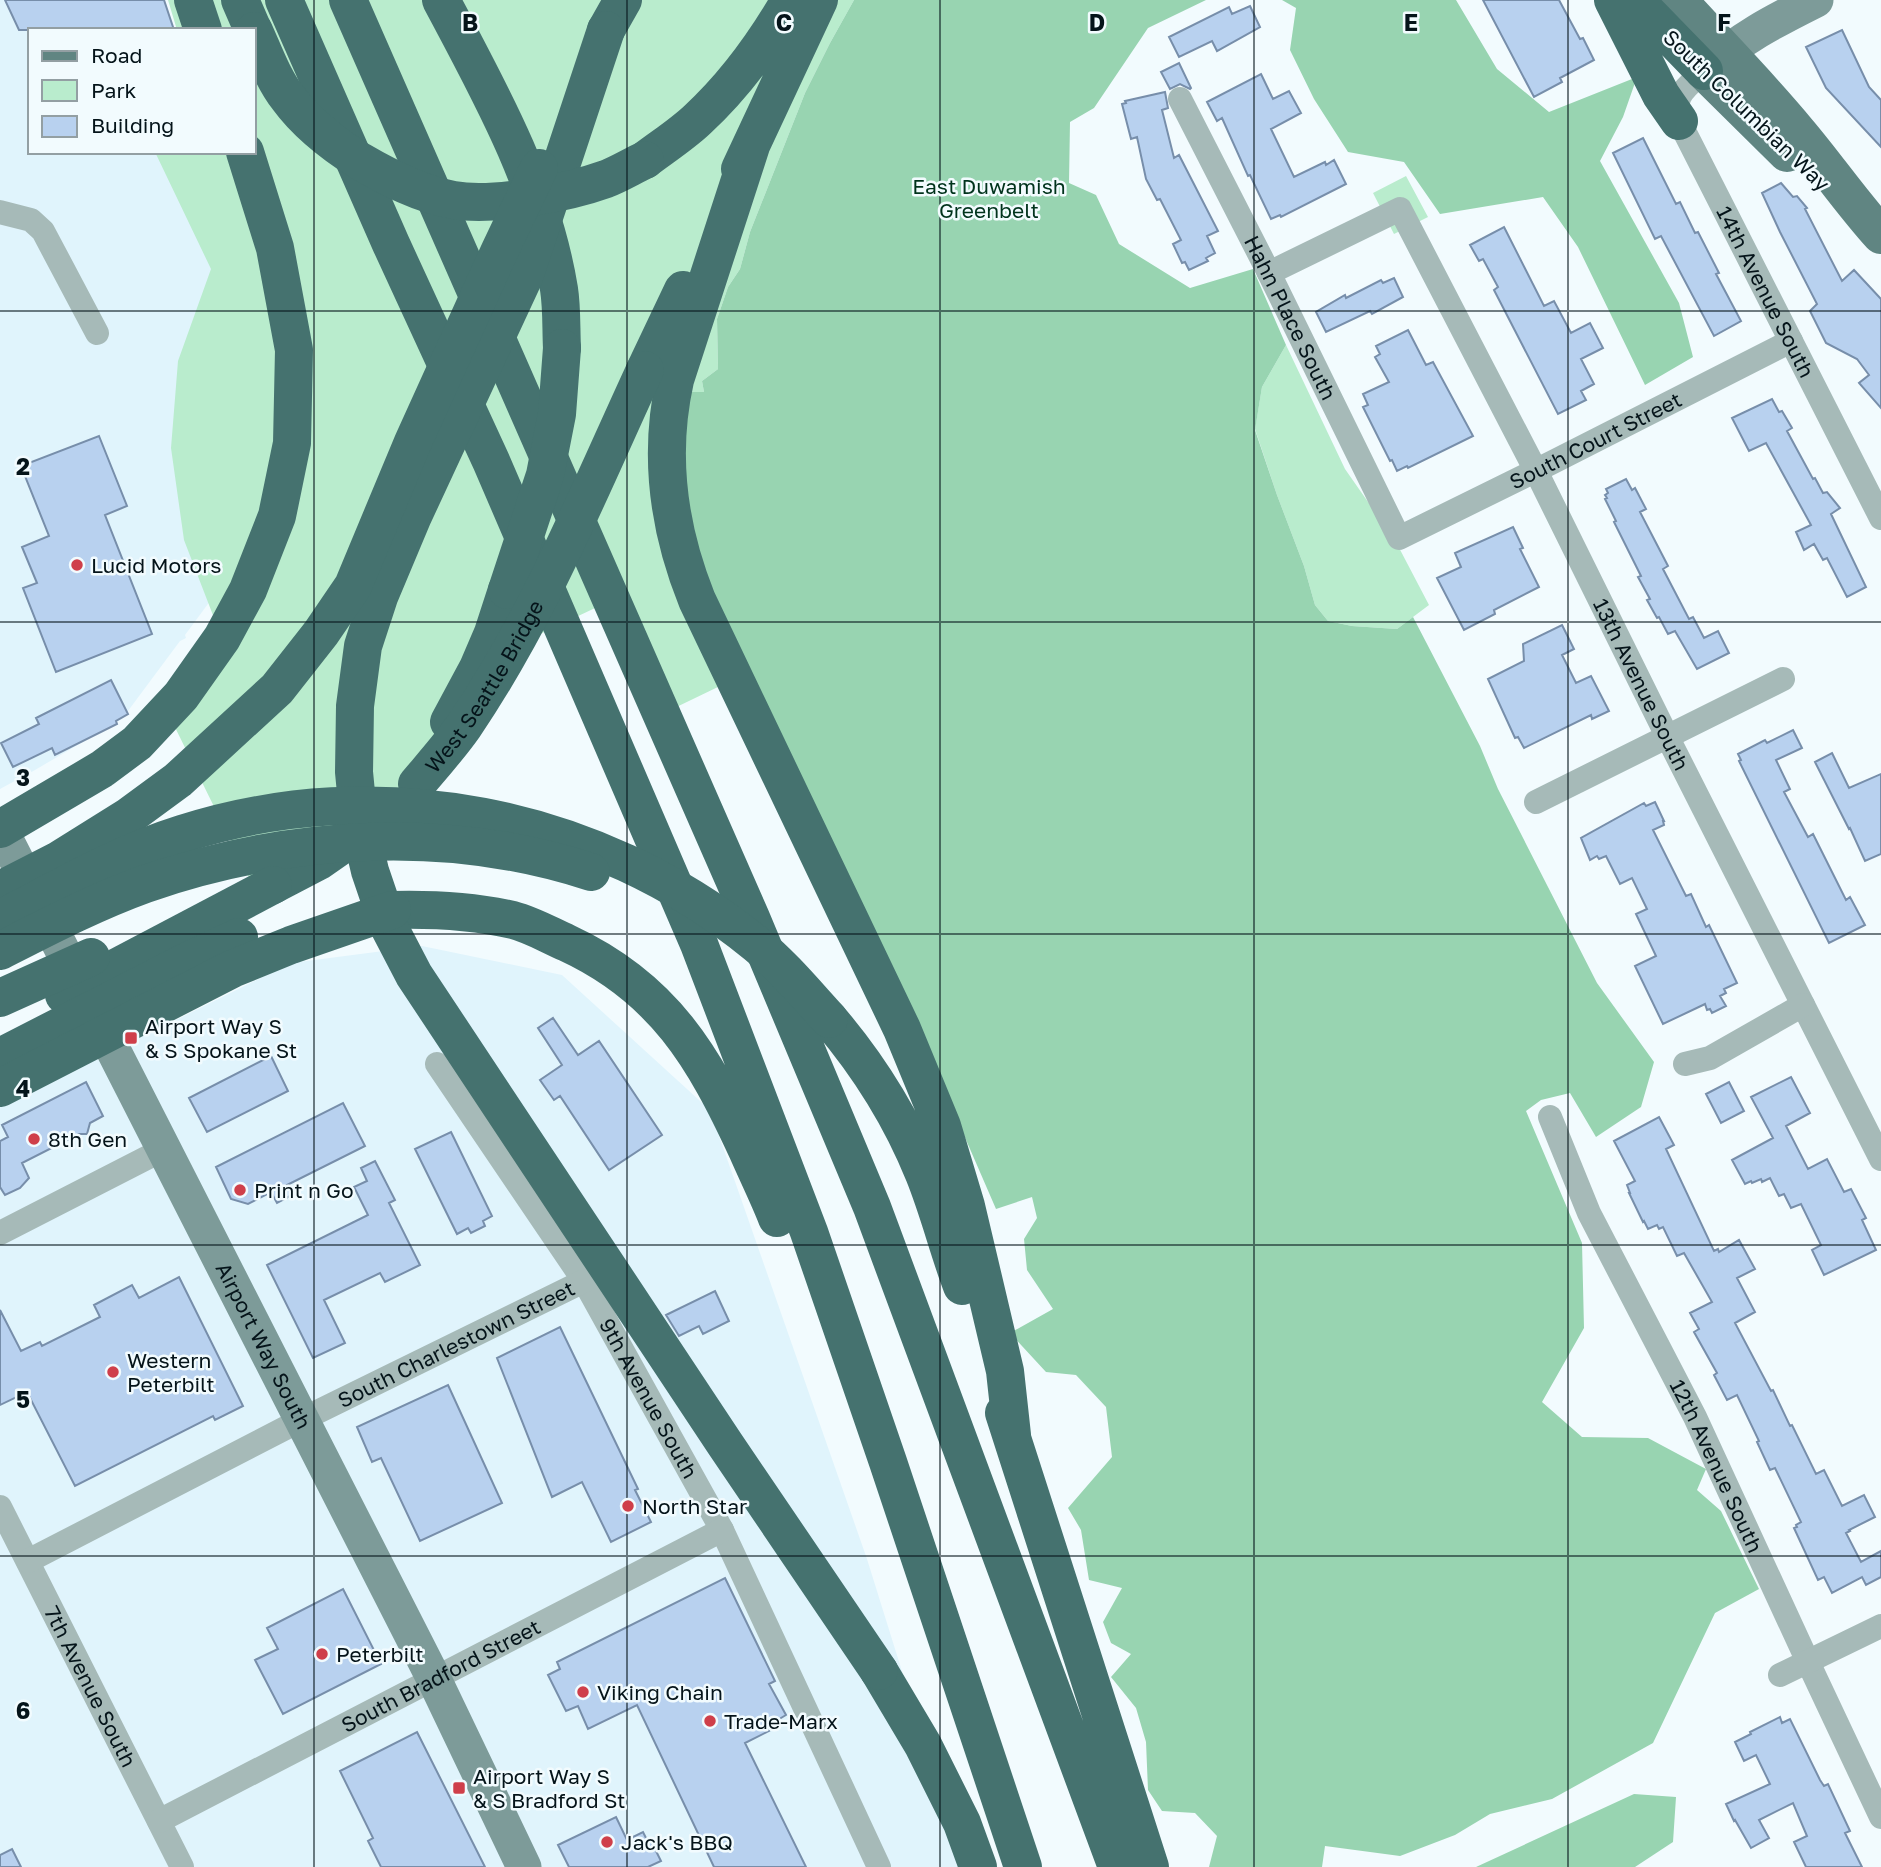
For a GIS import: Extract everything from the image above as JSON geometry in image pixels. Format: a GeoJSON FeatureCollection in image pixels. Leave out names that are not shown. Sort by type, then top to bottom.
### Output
{"type":"FeatureCollection","features":[{"type":"Feature","properties":{"kind":"highway"},"geometry":{"type":"LineString","coordinates":[[192,0],[202,28]]}},
{"type":"Feature","properties":{"kind":"highway"},"geometry":{"type":"LineString","coordinates":[[240,0],[252,28]]}},
{"type":"Feature","properties":{"kind":"highway"},"geometry":{"type":"LineString","coordinates":[[284,0],[391,244],[491,461],[699,944],[797,1236],[853,1423],[888,1462],[1023,1867]]}},
{"type":"Feature","properties":{"kind":"highway"},"geometry":{"type":"LineString","coordinates":[[348,0],[751,918],[872,1206],[1117,1867]]}},
{"type":"Feature","properties":{"kind":"highway"},"geometry":{"type":"LineString","coordinates":[[417,784],[483,657],[526,534],[545,475],[557,414],[562,348],[559,291],[546,229],[522,162],[486,84],[441,0]]}},
{"type":"Feature","properties":{"kind":"highway"},"geometry":{"type":"LineString","coordinates":[[256,37],[287,98],[334,145],[391,180],[421,191],[454,200],[497,202],[573,189],[608,178],[645,160],[694,122],[724,94],[762,46],[790,0]]}},
{"type":"Feature","properties":{"kind":"highway"},"geometry":{"type":"LineString","coordinates":[[819,0],[751,146],[675,380],[668,417],[667,482],[671,512],[692,588],[923,1077],[949,1145],[952,1210],[985,1361],[1012,1435],[1150,1867]]}},
{"type":"Feature","properties":{"kind":"highway"},"geometry":{"type":"LineString","coordinates":[[1613,0],[1661,95],[1679,121]]}},
{"type":"Feature","properties":{"kind":"highway","name":"South Columbian Way"},"geometry":{"type":"LineString","coordinates":[[1635,0],[1715,61]]}},
{"type":"Feature","properties":{"kind":"highway"},"geometry":{"type":"LineString","coordinates":[[0,890],[57,861],[129,816],[178,780],[277,689],[321,633],[353,586],[412,442],[500,250],[615,15]]}},
{"type":"Feature","properties":{"kind":"highway"},"geometry":{"type":"LineString","coordinates":[[615,15],[524,277],[413,516],[379,597],[363,646],[355,706],[354,772],[359,824],[370,871],[389,926],[414,975],[879,1671],[923,1745],[962,1823],[978,1867]]}},
{"type":"Feature","properties":{"kind":"highway","name":"West Seattle Bridge"},"geometry":{"type":"LineString","coordinates":[[0,1028],[319,860],[385,816],[417,784],[462,729],[498,674],[539,599],[751,146]]}},
{"type":"Feature","properties":{"kind":"highway"},"geometry":{"type":"LineString","coordinates":[[0,829],[102,769],[137,743],[181,696],[222,638],[248,590],[277,516],[292,443],[294,351],[275,248],[246,154]]}},
{"type":"Feature","properties":{"kind":"highway"},"geometry":{"type":"LineString","coordinates":[[0,855],[167,764],[218,722],[273,668],[341,578],[412,442]]}},
{"type":"Feature","properties":{"kind":"highway"},"geometry":{"type":"LineString","coordinates":[[0,919],[133,852],[219,823],[302,809],[394,806],[436,809],[497,818],[563,838],[604,852],[682,893],[760,947],[803,990],[863,1062],[888,1100],[916,1155],[952,1210]]}},
{"type":"Feature","properties":{"kind":"highway"},"geometry":{"type":"LineString","coordinates":[[0,951],[89,906],[146,884],[205,866],[303,846],[361,842],[439,844],[539,858],[581,869],[643,893],[719,933],[776,974],[829,1020]]}},
{"type":"Feature","properties":{"kind":"highway"},"geometry":{"type":"LineString","coordinates":[[0,998],[121,943],[273,885]]}},
{"type":"Feature","properties":{"kind":"highway"},"geometry":{"type":"LineString","coordinates":[[0,1057],[190,960],[246,935],[310,916],[338,912],[434,909],[515,920],[587,952],[643,992],[681,1031],[719,1092],[764,1187],[797,1236]]}},
{"type":"Feature","properties":{"kind":"highway"},"geometry":{"type":"LineString","coordinates":[[0,1088],[232,969],[281,948],[392,910]]}},
{"type":"Feature","properties":{"kind":"main road","name":"South Columbian Way"},"geometry":{"type":"LineString","coordinates":[[1678,0],[1715,61],[1806,170],[1872,225]]}},
{"type":"Feature","properties":{"kind":"main road"},"geometry":{"type":"LineString","coordinates":[[1715,61],[1764,26],[1812,1]]}},
{"type":"Feature","properties":{"kind":"main road","name":"Airport Way South"},"geometry":{"type":"LineString","coordinates":[[0,829],[434,1679],[524,1867]]}},
{"type":"Feature","properties":{"kind":"main road"},"geometry":{"type":"LineString","coordinates":[[0,962],[54,935]]}},
{"type":"Feature","properties":{"kind":"street"},"geometry":{"type":"LineString","coordinates":[[1679,121],[1676,107],[1679,96],[1715,61]]}},
{"type":"Feature","properties":{"kind":"street","name":"Hahn Place South"},"geometry":{"type":"LineString","coordinates":[[1180,99],[1399,538]]}},
{"type":"Feature","properties":{"kind":"street","name":"14th Avenue South"},"geometry":{"type":"LineString","coordinates":[[1679,121],[1881,518]]}},
{"type":"Feature","properties":{"kind":"street","name":"13th Avenue South"},"geometry":{"type":"LineString","coordinates":[[1269,273],[1400,209],[1536,471],[1881,1158]]}},
{"type":"Feature","properties":{"kind":"street"},"geometry":{"type":"LineString","coordinates":[[0,212],[31,220],[43,231],[97,333]]}},
{"type":"Feature","properties":{"kind":"street","name":"South Court Street"},"geometry":{"type":"LineString","coordinates":[[1399,538],[1791,341]]}},
{"type":"Feature","properties":{"kind":"street"},"geometry":{"type":"LineString","coordinates":[[1536,802],[1783,679]]}},
{"type":"Feature","properties":{"kind":"street"},"geometry":{"type":"LineString","coordinates":[[1685,1064],[1710,1058],[1803,1005]]}},
{"type":"Feature","properties":{"kind":"street","name":"9th Avenue South"},"geometry":{"type":"LineString","coordinates":[[437,1064],[584,1282],[722,1530],[879,1867]]}},
{"type":"Feature","properties":{"kind":"street","name":"12th Avenue South"},"geometry":{"type":"LineString","coordinates":[[1550,1117],[1589,1213],[1695,1417],[1881,1817]]}},
{"type":"Feature","properties":{"kind":"street"},"geometry":{"type":"LineString","coordinates":[[0,1233],[164,1149]]}},
{"type":"Feature","properties":{"kind":"street","name":"South Charlestown Street"},"geometry":{"type":"LineString","coordinates":[[28,1561],[301,1420],[584,1282]]}},
{"type":"Feature","properties":{"kind":"street","name":"7th Avenue South"},"geometry":{"type":"LineString","coordinates":[[0,1507],[182,1867]]}},
{"type":"Feature","properties":{"kind":"street","name":"South Bradford Street"},"geometry":{"type":"LineString","coordinates":[[159,1821],[722,1530]]}},
{"type":"Feature","properties":{"kind":"street"},"geometry":{"type":"LineString","coordinates":[[1780,1675],[1881,1626]]}},
{"type":"Feature","properties":{"kind":"shaded area"},"geometry":{"type":"Polygon","coordinates":[[[0,0],[160,0],[39,28],[28,28],[28,154],[212,154],[233,570],[185,635],[186,638],[180,641],[122,719],[0,789],[0,0]]]}},
{"type":"Feature","properties":{"kind":"shaded area"},"geometry":{"type":"Polygon","coordinates":[[[422,946],[562,975],[710,1110],[867,1559],[963,1867],[0,1867],[0,1107],[291,963],[422,946]]]}},
{"type":"Feature","properties":{"kind":"green space"},"geometry":{"type":"Polygon","coordinates":[[[168,0],[854,0],[805,93],[750,232],[740,269],[728,287],[717,319],[718,369],[702,381],[704,392],[684,392],[749,672],[662,714],[612,600],[500,653],[404,785],[255,890],[166,709],[221,636],[184,540],[171,448],[178,361],[211,269],[156,154],[256,154],[256,28],[176,28],[168,0]]]}},
{"type":"Feature","properties":{"kind":"green space","name":"East Duwamish Greenbelt"},"geometry":{"type":"Polygon","coordinates":[[[854,0],[1206,0],[1148,28],[1094,108],[1070,122],[1069,183],[1096,195],[1119,244],[1190,288],[1253,269],[1286,345],[1262,387],[1255,430],[1304,566],[1315,605],[1328,621],[1352,626],[1397,629],[1413,617],[1597,983],[1654,1062],[1641,1107],[1596,1137],[1570,1093],[1541,1100],[1526,1111],[1582,1243],[1584,1328],[1542,1402],[1582,1437],[1648,1438],[1706,1469],[1697,1490],[1721,1511],[1759,1589],[1715,1613],[1653,1743],[1552,1799],[1490,1814],[1455,1835],[1400,1856],[1325,1846],[1322,1867],[1209,1867],[1217,1836],[1195,1813],[1162,1811],[1148,1790],[1146,1742],[1136,1708],[1111,1677],[1131,1654],[1111,1643],[1103,1622],[1122,1588],[1089,1580],[1081,1530],[1068,1508],[1112,1457],[1106,1407],[1076,1375],[1046,1372],[1010,1333],[1053,1309],[1027,1270],[1024,1239],[1037,1218],[1032,1197],[996,1209],[944,1089],[693,549],[680,470],[684,392],[704,392],[702,381],[718,369],[717,319],[728,287],[740,269],[750,232],[805,93],[854,0]]]}},
{"type":"Feature","properties":{"kind":"green space"},"geometry":{"type":"Polygon","coordinates":[[[1282,0],[1456,0],[1497,69],[1549,112],[1637,77],[1623,117],[1600,161],[1679,303],[1693,357],[1645,385],[1578,247],[1543,197],[1440,214],[1404,162],[1348,152],[1314,99],[1290,50],[1296,8],[1282,0]]]}},
{"type":"Feature","properties":{"kind":"green space"},"geometry":{"type":"Polygon","coordinates":[[[1406,176],[1428,217],[1394,234],[1373,193],[1406,176]]]}},
{"type":"Feature","properties":{"kind":"green space"},"geometry":{"type":"Polygon","coordinates":[[[1286,345],[1345,469],[1396,542],[1429,605],[1397,629],[1352,626],[1328,621],[1315,605],[1304,566],[1255,429],[1262,387],[1286,345]]]}},
{"type":"Feature","properties":{"kind":"green space"},"geometry":{"type":"Polygon","coordinates":[[[1634,1794],[1676,1797],[1673,1842],[1635,1867],[1476,1867],[1634,1794]]]}},
{"type":"Feature","properties":{"kind":"building"},"geometry":{"type":"Polygon","coordinates":[[[5,0],[164,0],[173,28],[28,28],[19,30],[5,0]]]}},
{"type":"Feature","properties":{"kind":"building"},"geometry":{"type":"Polygon","coordinates":[[[1483,0],[1559,0],[1594,60],[1560,78],[1562,82],[1534,97],[1483,0]]]}},
{"type":"Feature","properties":{"kind":"building"},"geometry":{"type":"Polygon","coordinates":[[[1250,6],[1260,27],[1217,51],[1212,41],[1179,57],[1169,37],[1229,7],[1232,14],[1250,6]]]}},
{"type":"Feature","properties":{"kind":"building"},"geometry":{"type":"Polygon","coordinates":[[[1842,30],[1869,87],[1881,100],[1881,147],[1826,88],[1806,47],[1842,30]]]}},
{"type":"Feature","properties":{"kind":"building"},"geometry":{"type":"Polygon","coordinates":[[[1179,63],[1190,89],[1180,84],[1170,89],[1161,72],[1179,63]]]}},
{"type":"Feature","properties":{"kind":"building"},"geometry":{"type":"Polygon","coordinates":[[[1261,74],[1273,99],[1289,91],[1301,113],[1271,129],[1294,177],[1334,160],[1346,184],[1281,217],[1280,215],[1271,219],[1222,118],[1217,121],[1207,102],[1261,74]]]}},
{"type":"Feature","properties":{"kind":"building"},"geometry":{"type":"Polygon","coordinates":[[[1165,92],[1168,108],[1162,110],[1174,158],[1179,155],[1218,231],[1207,236],[1215,253],[1206,258],[1208,261],[1189,270],[1185,262],[1182,263],[1173,244],[1181,240],[1160,199],[1157,200],[1146,179],[1137,137],[1131,139],[1122,104],[1165,92]]]}},
{"type":"Feature","properties":{"kind":"building"},"geometry":{"type":"Polygon","coordinates":[[[1643,138],[1676,204],[1680,202],[1695,233],[1698,232],[1741,321],[1714,336],[1661,236],[1655,239],[1613,153],[1643,138]]]}},
{"type":"Feature","properties":{"kind":"building"},"geometry":{"type":"Polygon","coordinates":[[[1781,183],[1807,208],[1805,209],[1842,281],[1854,270],[1881,299],[1881,408],[1859,383],[1869,375],[1857,359],[1826,343],[1810,311],[1817,304],[1762,193],[1781,183]]]}},
{"type":"Feature","properties":{"kind":"building"},"geometry":{"type":"Polygon","coordinates":[[[1504,227],[1544,306],[1554,301],[1571,333],[1590,323],[1603,348],[1581,359],[1594,384],[1581,391],[1586,400],[1558,414],[1494,290],[1498,287],[1483,259],[1479,261],[1470,245],[1504,227]]]}},
{"type":"Feature","properties":{"kind":"building"},"geometry":{"type":"Polygon","coordinates":[[[1394,278],[1403,297],[1372,314],[1370,311],[1326,332],[1316,312],[1345,295],[1346,298],[1381,280],[1383,283],[1394,278]]]}},
{"type":"Feature","properties":{"kind":"building"},"geometry":{"type":"Polygon","coordinates":[[[1408,330],[1426,365],[1433,362],[1473,436],[1397,471],[1363,407],[1368,405],[1363,394],[1389,382],[1375,357],[1380,354],[1376,346],[1408,330]]]}},
{"type":"Feature","properties":{"kind":"building"},"geometry":{"type":"Polygon","coordinates":[[[1772,399],[1792,428],[1787,431],[1813,479],[1815,478],[1823,493],[1827,492],[1840,508],[1831,514],[1866,587],[1847,597],[1827,558],[1823,560],[1814,544],[1804,550],[1796,532],[1811,525],[1766,443],[1749,451],[1732,418],[1772,399]]]}},
{"type":"Feature","properties":{"kind":"building","name":"Lucid Motors"},"geometry":{"type":"Polygon","coordinates":[[[99,436],[127,506],[105,515],[152,634],[56,672],[23,588],[37,583],[22,547],[49,536],[21,466],[99,436]]]}},
{"type":"Feature","properties":{"kind":"building"},"geometry":{"type":"Polygon","coordinates":[[[1626,479],[1632,490],[1635,488],[1646,509],[1640,512],[1668,566],[1663,569],[1689,619],[1693,617],[1704,638],[1718,631],[1729,653],[1697,669],[1675,631],[1668,634],[1647,600],[1650,599],[1638,577],[1641,576],[1605,499],[1608,493],[1606,489],[1626,479]]]}},
{"type":"Feature","properties":{"kind":"building"},"geometry":{"type":"Polygon","coordinates":[[[1513,527],[1523,548],[1520,549],[1539,587],[1494,610],[1495,614],[1464,630],[1437,578],[1461,567],[1455,553],[1513,527]]]}},
{"type":"Feature","properties":{"kind":"building"},"geometry":{"type":"Polygon","coordinates":[[[1562,625],[1574,649],[1562,655],[1576,683],[1591,676],[1609,711],[1592,719],[1591,715],[1524,748],[1518,737],[1515,738],[1488,679],[1524,661],[1523,644],[1562,625]]]}},
{"type":"Feature","properties":{"kind":"building"},"geometry":{"type":"Polygon","coordinates":[[[111,680],[128,714],[116,721],[117,724],[55,755],[52,748],[13,767],[1,743],[39,724],[36,718],[111,680]]]}},
{"type":"Feature","properties":{"kind":"building"},"geometry":{"type":"Polygon","coordinates":[[[1793,730],[1802,748],[1776,760],[1790,789],[1784,792],[1808,837],[1813,834],[1846,900],[1850,897],[1865,925],[1829,943],[1739,761],[1741,760],[1738,754],[1793,730]]]}},
{"type":"Feature","properties":{"kind":"building"},"geometry":{"type":"Polygon","coordinates":[[[1832,753],[1849,788],[1881,774],[1881,854],[1865,861],[1815,762],[1832,753]]]}},
{"type":"Feature","properties":{"kind":"building"},"geometry":{"type":"Polygon","coordinates":[[[1655,802],[1664,825],[1653,830],[1686,896],[1691,894],[1706,927],[1709,925],[1737,983],[1724,989],[1726,993],[1720,996],[1726,1006],[1712,1013],[1710,1009],[1707,1010],[1705,1004],[1663,1024],[1635,966],[1656,956],[1636,914],[1647,909],[1632,878],[1620,884],[1606,856],[1599,859],[1597,856],[1590,860],[1581,838],[1644,803],[1646,806],[1655,802]]]}},
{"type":"Feature","properties":{"kind":"building"},"geometry":{"type":"Polygon","coordinates":[[[553,1018],[578,1055],[599,1041],[662,1135],[609,1170],[560,1096],[554,1100],[540,1080],[562,1065],[538,1028],[553,1018]]]}},
{"type":"Feature","properties":{"kind":"building"},"geometry":{"type":"Polygon","coordinates":[[[271,1056],[288,1091],[207,1132],[189,1098],[271,1056]]]}},
{"type":"Feature","properties":{"kind":"building"},"geometry":{"type":"Polygon","coordinates":[[[1791,1077],[1810,1113],[1786,1126],[1808,1169],[1827,1159],[1844,1192],[1851,1189],[1866,1218],[1862,1220],[1876,1250],[1824,1275],[1812,1250],[1821,1245],[1801,1204],[1791,1208],[1784,1194],[1779,1196],[1770,1178],[1745,1184],[1732,1160],[1773,1138],[1751,1097],[1791,1077]]]}},
{"type":"Feature","properties":{"kind":"building","name":"8th Gen"},"geometry":{"type":"Polygon","coordinates":[[[86,1082],[103,1116],[90,1123],[87,1134],[79,1134],[22,1163],[29,1178],[20,1188],[5,1195],[0,1187],[0,1141],[8,1137],[2,1125],[86,1082]]]}},
{"type":"Feature","properties":{"kind":"building"},"geometry":{"type":"Polygon","coordinates":[[[1729,1082],[1744,1111],[1721,1123],[1706,1094],[1729,1082]]]}},
{"type":"Feature","properties":{"kind":"building"},"geometry":{"type":"Polygon","coordinates":[[[343,1103],[365,1146],[287,1185],[292,1195],[277,1203],[271,1192],[248,1204],[231,1199],[216,1167],[343,1103]]]}},
{"type":"Feature","properties":{"kind":"building"},"geometry":{"type":"Polygon","coordinates":[[[1659,1117],[1674,1145],[1666,1149],[1714,1251],[1718,1249],[1719,1252],[1739,1240],[1755,1269],[1737,1278],[1755,1312],[1735,1323],[1771,1391],[1773,1390],[1790,1426],[1792,1425],[1816,1474],[1824,1470],[1842,1506],[1864,1495],[1875,1517],[1846,1533],[1861,1562],[1881,1551],[1881,1577],[1866,1585],[1862,1577],[1832,1593],[1824,1577],[1818,1580],[1794,1528],[1801,1522],[1775,1468],[1770,1470],[1737,1395],[1727,1400],[1714,1375],[1717,1373],[1694,1332],[1699,1329],[1690,1313],[1712,1302],[1684,1253],[1677,1256],[1663,1227],[1659,1229],[1657,1225],[1648,1229],[1629,1193],[1627,1185],[1635,1181],[1614,1141],[1659,1117]]]}},
{"type":"Feature","properties":{"kind":"building"},"geometry":{"type":"Polygon","coordinates":[[[451,1132],[492,1216],[483,1221],[485,1226],[471,1233],[468,1228],[457,1234],[415,1149],[451,1132]]]}},
{"type":"Feature","properties":{"kind":"building"},"geometry":{"type":"Polygon","coordinates":[[[375,1161],[395,1200],[389,1203],[420,1265],[385,1282],[380,1273],[324,1300],[345,1343],[313,1358],[267,1265],[368,1215],[354,1187],[367,1181],[361,1168],[375,1161]]]}},
{"type":"Feature","properties":{"kind":"building","name":"Western Peterbilt"},"geometry":{"type":"Polygon","coordinates":[[[179,1277],[243,1406],[215,1420],[213,1416],[75,1486],[27,1392],[0,1405],[0,1310],[21,1351],[40,1342],[42,1346],[100,1317],[94,1305],[132,1285],[139,1298],[179,1277]]]}},
{"type":"Feature","properties":{"kind":"building"},"geometry":{"type":"Polygon","coordinates":[[[715,1291],[729,1321],[703,1334],[699,1326],[679,1336],[666,1315],[715,1291]]]}},
{"type":"Feature","properties":{"kind":"building"},"geometry":{"type":"Polygon","coordinates":[[[560,1327],[638,1489],[635,1490],[651,1522],[611,1542],[582,1482],[552,1497],[497,1358],[560,1327]]]}},
{"type":"Feature","properties":{"kind":"building"},"geometry":{"type":"Polygon","coordinates":[[[448,1385],[502,1503],[420,1541],[381,1458],[372,1462],[357,1427],[448,1385]]]}},
{"type":"Feature","properties":{"kind":"building","name":"Trade-Marx"},"geometry":{"type":"Polygon","coordinates":[[[725,1578],[775,1681],[769,1684],[786,1715],[766,1727],[769,1731],[745,1743],[806,1867],[714,1867],[637,1705],[588,1729],[578,1706],[566,1711],[548,1675],[560,1669],[557,1662],[725,1578]]]}},
{"type":"Feature","properties":{"kind":"building","name":"Peterbilt"},"geometry":{"type":"Polygon","coordinates":[[[343,1589],[381,1664],[283,1714],[255,1660],[278,1649],[267,1628],[343,1589]]]}},
{"type":"Feature","properties":{"kind":"building"},"geometry":{"type":"Polygon","coordinates":[[[1780,1717],[1782,1723],[1790,1719],[1820,1780],[1824,1786],[1828,1784],[1850,1831],[1845,1833],[1862,1867],[1806,1867],[1794,1842],[1807,1836],[1793,1803],[1759,1820],[1769,1838],[1751,1848],[1734,1821],[1726,1804],[1770,1784],[1756,1755],[1744,1761],[1735,1742],[1780,1717]]]}},
{"type":"Feature","properties":{"kind":"building"},"geometry":{"type":"Polygon","coordinates":[[[417,1732],[485,1867],[381,1867],[368,1841],[373,1838],[340,1771],[417,1732]]]}},
{"type":"Feature","properties":{"kind":"building","name":"Jack's BBQ"},"geometry":{"type":"Polygon","coordinates":[[[616,1817],[627,1840],[643,1832],[647,1840],[650,1839],[661,1861],[648,1867],[569,1867],[558,1845],[616,1817]]]}},
{"type":"Feature","properties":{"kind":"building"},"geometry":{"type":"Polygon","coordinates":[[[12,1849],[21,1867],[0,1867],[0,1855],[12,1849]]]}},
{"type":"Feature","properties":{"kind":"place","name":"Lucid Motors"},"geometry":{"type":"Point","coordinates":[77,565]}},
{"type":"Feature","properties":{"kind":"place","name":"Airport Way S & S Spokane St"},"geometry":{"type":"Point","coordinates":[131,1038]}},
{"type":"Feature","properties":{"kind":"place","name":"8th Gen"},"geometry":{"type":"Point","coordinates":[34,1139]}},
{"type":"Feature","properties":{"kind":"place","name":"Print n Go"},"geometry":{"type":"Point","coordinates":[240,1190]}},
{"type":"Feature","properties":{"kind":"place","name":"Western Peterbilt"},"geometry":{"type":"Point","coordinates":[113,1372]}},
{"type":"Feature","properties":{"kind":"place","name":"North Star"},"geometry":{"type":"Point","coordinates":[628,1506]}},
{"type":"Feature","properties":{"kind":"place","name":"Peterbilt"},"geometry":{"type":"Point","coordinates":[322,1654]}},
{"type":"Feature","properties":{"kind":"place","name":"Viking Chain"},"geometry":{"type":"Point","coordinates":[583,1692]}},
{"type":"Feature","properties":{"kind":"place","name":"Trade-Marx"},"geometry":{"type":"Point","coordinates":[710,1721]}},
{"type":"Feature","properties":{"kind":"place","name":"Airport Way S & S Bradford St"},"geometry":{"type":"Point","coordinates":[459,1788]}},
{"type":"Feature","properties":{"kind":"place","name":"Jack's BBQ"},"geometry":{"type":"Point","coordinates":[607,1842]}}]}
